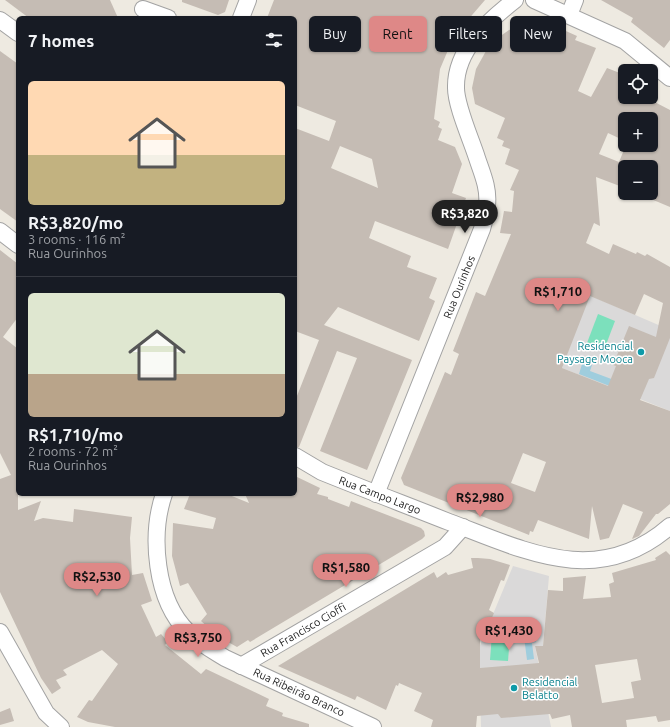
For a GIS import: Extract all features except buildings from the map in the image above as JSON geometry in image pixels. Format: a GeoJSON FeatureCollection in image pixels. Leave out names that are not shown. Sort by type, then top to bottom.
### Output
{"type":"FeatureCollection","features":[{"type":"Feature","properties":{"kind":"street"},"geometry":{"type":"LineString","coordinates":[[242,16],[248,0]]}},
{"type":"Feature","properties":{"kind":"street","name":"Rua Ourinhos"},"geometry":{"type":"LineString","coordinates":[[376,494],[482,229],[487,205],[487,186],[460,108],[456,88],[458,70],[464,56],[478,33],[494,16],[515,0]]}},
{"type":"Feature","properties":{"kind":"street"},"geometry":{"type":"LineString","coordinates":[[534,0],[624,41],[670,78]]}},
{"type":"Feature","properties":{"kind":"street"},"geometry":{"type":"LineString","coordinates":[[569,15],[575,0]]}},
{"type":"Feature","properties":{"kind":"street"},"geometry":{"type":"LineString","coordinates":[[142,9],[162,16]]}},
{"type":"Feature","properties":{"kind":"street"},"geometry":{"type":"LineString","coordinates":[[0,20],[16,32]]}},
{"type":"Feature","properties":{"kind":"street"},"geometry":{"type":"LineString","coordinates":[[0,231],[16,243]]}},
{"type":"Feature","properties":{"kind":"street","name":"Rua Campo Largo"},"geometry":{"type":"LineString","coordinates":[[297,457],[322,472],[463,527],[530,552],[569,560],[596,560],[623,554],[645,545],[670,526]]}},
{"type":"Feature","properties":{"kind":"street","name":"Rua Ribeirão Branco"},"geometry":{"type":"LineString","coordinates":[[163,496],[159,507],[156,559],[163,586],[173,612],[187,631],[203,645],[242,666],[373,727]]}},
{"type":"Feature","properties":{"kind":"street","name":"Rua Francisco Cioffi"},"geometry":{"type":"LineString","coordinates":[[242,666],[445,546],[463,527]]}},
{"type":"Feature","properties":{"kind":"street"},"geometry":{"type":"LineString","coordinates":[[0,632],[46,713],[61,727]]}},
{"type":"Feature","properties":{"kind":"shaded area"},"geometry":{"type":"Polygon","coordinates":[[[589,295],[670,330],[670,411],[562,368],[589,295]]]}},
{"type":"Feature","properties":{"kind":"shaded area"},"geometry":{"type":"Polygon","coordinates":[[[513,566],[549,576],[543,646],[535,646],[551,727],[481,727],[479,648],[513,566]]]}},
{"type":"Feature","properties":{"kind":"green space"},"geometry":{"type":"Polygon","coordinates":[[[598,314],[615,321],[604,350],[587,343],[598,314]]]}},
{"type":"Feature","properties":{"kind":"green space"},"geometry":{"type":"Polygon","coordinates":[[[493,621],[511,623],[508,661],[490,660],[493,621]]]}},
{"type":"Feature","properties":{"kind":"water"},"geometry":{"type":"Polygon","coordinates":[[[583,361],[592,365],[590,371],[638,389],[635,396],[579,374],[583,361]]]}},
{"type":"Feature","properties":{"kind":"water"},"geometry":{"type":"Polygon","coordinates":[[[534,628],[536,642],[532,643],[534,659],[527,660],[523,629],[534,628]]]}},
{"type":"Feature","properties":{"kind":"place","name":"Residencial Paysage Mooca"},"geometry":{"type":"Point","coordinates":[641,352]}},
{"type":"Feature","properties":{"kind":"place","name":"Residencial Belatto"},"geometry":{"type":"Point","coordinates":[514,688]}}]}
